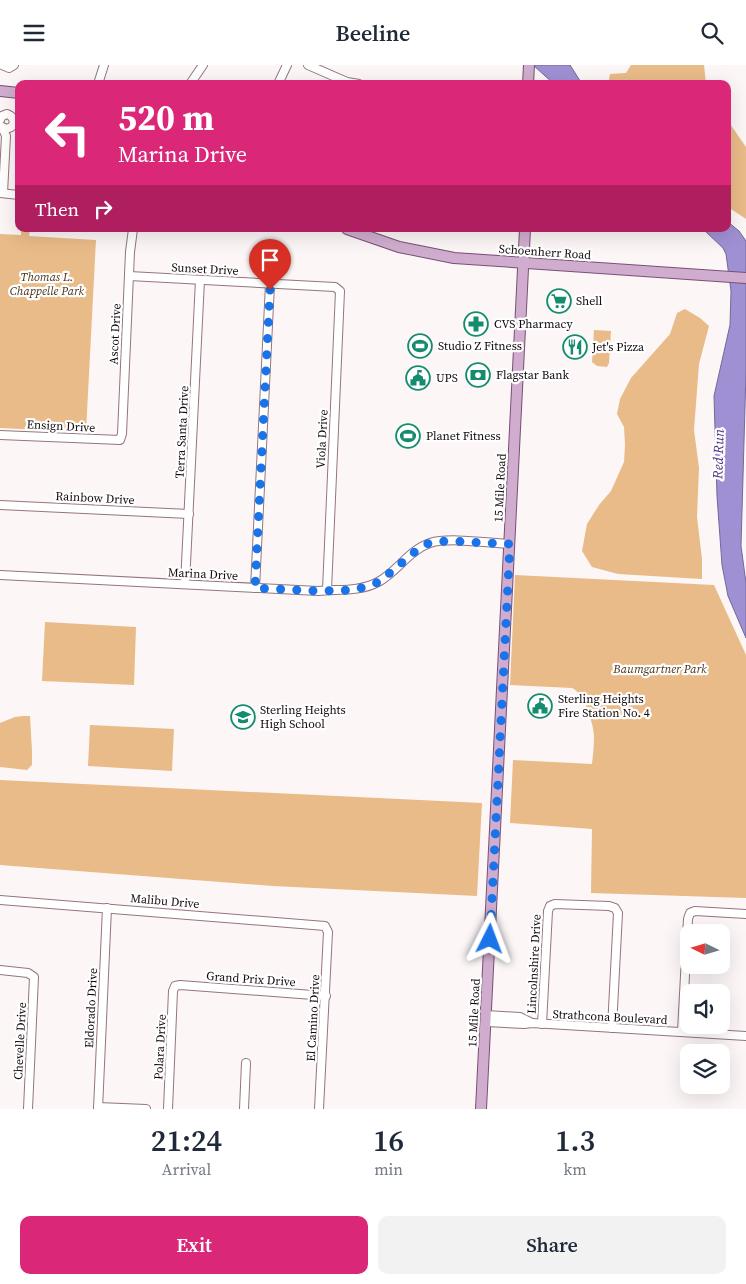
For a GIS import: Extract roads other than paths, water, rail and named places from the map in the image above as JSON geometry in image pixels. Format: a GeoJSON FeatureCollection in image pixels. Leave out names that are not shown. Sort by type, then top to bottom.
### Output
{"type":"FeatureCollection","features":[{"type":"Feature","properties":{"kind":"main road"},"geometry":{"type":"LineString","coordinates":[[528,80],[529,65]]}},
{"type":"Feature","properties":{"kind":"main road"},"geometry":{"type":"LineString","coordinates":[[0,91],[15,93]]}},
{"type":"Feature","properties":{"kind":"main road","name":"Schoenherr Road"},"geometry":{"type":"LineString","coordinates":[[355,232],[391,244],[443,256],[746,278]]}},
{"type":"Feature","properties":{"kind":"main road","name":"15 Mile Road"},"geometry":{"type":"LineString","coordinates":[[481,1109],[524,263],[524,232]]}},
{"type":"Feature","properties":{"kind":"street"},"geometry":{"type":"LineString","coordinates":[[2,65],[6,68],[14,65]]}},
{"type":"Feature","properties":{"kind":"street"},"geometry":{"type":"LineString","coordinates":[[99,80],[104,65]]}},
{"type":"Feature","properties":{"kind":"street"},"geometry":{"type":"LineString","coordinates":[[193,80],[203,65]]}},
{"type":"Feature","properties":{"kind":"street"},"geometry":{"type":"LineString","coordinates":[[280,80],[287,65]]}},
{"type":"Feature","properties":{"kind":"street"},"geometry":{"type":"LineString","coordinates":[[308,65],[346,80]]}},
{"type":"Feature","properties":{"kind":"street"},"geometry":{"type":"LineString","coordinates":[[6,136],[1,124],[4,115],[11,116],[14,122],[6,136],[1,193],[15,195]]}},
{"type":"Feature","properties":{"kind":"street"},"geometry":{"type":"LineString","coordinates":[[1,124],[6,129],[11,128]]}},
{"type":"Feature","properties":{"kind":"street","name":"Ascot Drive"},"geometry":{"type":"LineString","coordinates":[[120,440],[122,434],[133,232]]}},
{"type":"Feature","properties":{"kind":"street","name":"Sunset Drive"},"geometry":{"type":"LineString","coordinates":[[129,276],[335,287],[339,289]]}},
{"type":"Feature","properties":{"kind":"street","name":"Terra Santa Drive"},"geometry":{"type":"LineString","coordinates":[[185,584],[200,280]]}},
{"type":"Feature","properties":{"kind":"street"},"geometry":{"type":"LineString","coordinates":[[255,588],[270,284]]}},
{"type":"Feature","properties":{"kind":"street","name":"Viola Drive"},"geometry":{"type":"LineString","coordinates":[[327,590],[341,294],[339,289]]}},
{"type":"Feature","properties":{"kind":"street","name":"Ensign Drive"},"geometry":{"type":"LineString","coordinates":[[0,435],[120,440]]}},
{"type":"Feature","properties":{"kind":"street","name":"Rainbow Drive"},"geometry":{"type":"LineString","coordinates":[[0,505],[189,514]]}},
{"type":"Feature","properties":{"kind":"street","name":"Marina Drive"},"geometry":{"type":"LineString","coordinates":[[0,575],[255,588],[355,590],[374,584],[391,573],[417,550],[437,541],[510,544]]}},
{"type":"Feature","properties":{"kind":"street","name":"Malibu Drive"},"geometry":{"type":"LineString","coordinates":[[0,900],[323,926],[327,928]]}},
{"type":"Feature","properties":{"kind":"street","name":"Lincolnshire Drive"},"geometry":{"type":"LineString","coordinates":[[542,1024],[548,911],[550,906],[555,904],[609,907],[615,908],[618,913],[612,1028]]}},
{"type":"Feature","properties":{"kind":"street","name":"Eldorado Drive"},"geometry":{"type":"LineString","coordinates":[[98,1108],[107,908]]}},
{"type":"Feature","properties":{"kind":"street"},"geometry":{"type":"LineString","coordinates":[[685,984],[688,919],[690,913],[695,911],[746,914]]}},
{"type":"Feature","properties":{"kind":"street","name":"El Camino Drive"},"geometry":{"type":"LineString","coordinates":[[319,1109],[326,996],[327,928]]}},
{"type":"Feature","properties":{"kind":"street","name":"Chevelle Drive"},"geometry":{"type":"LineString","coordinates":[[0,971],[28,973],[34,979],[28,1109]]}},
{"type":"Feature","properties":{"kind":"street","name":"Grand Prix Drive"},"geometry":{"type":"LineString","coordinates":[[175,986],[326,996]]}},
{"type":"Feature","properties":{"kind":"street","name":"Polara Drive"},"geometry":{"type":"LineString","coordinates":[[168,1109],[173,991],[175,986]]}},
{"type":"Feature","properties":{"kind":"street","name":"Strathcona Boulevard"},"geometry":{"type":"LineString","coordinates":[[486,1019],[511,1020],[526,1018],[532,1023],[542,1024],[680,1032]]}},
{"type":"Feature","properties":{"kind":"street","name":"Strathcona Boulevard"},"geometry":{"type":"LineString","coordinates":[[714,1034],[746,1036]]}},
{"type":"Feature","properties":{"kind":"street"},"geometry":{"type":"LineString","coordinates":[[244,1109],[246,1063]]}},
{"type":"Feature","properties":{"kind":"street"},"geometry":{"type":"LineString","coordinates":[[98,1108],[146,1109]]}},
{"type":"Feature","properties":{"kind":"water"},"geometry":{"type":"Polygon","coordinates":[[[533,65],[570,65],[579,80],[550,80],[533,65]]]}},
{"type":"Feature","properties":{"kind":"water","name":"Red Run"},"geometry":{"type":"Polygon","coordinates":[[[731,224],[739,231],[746,241],[746,372],[741,546],[746,583],[746,638],[728,596],[722,565],[717,496],[714,396],[730,325],[731,291],[726,254],[723,248],[706,232],[731,232],[731,224]]]}},
{"type":"Feature","properties":{"kind":"place","name":"Shell"},"geometry":{"type":"Point","coordinates":[559,301]}},
{"type":"Feature","properties":{"kind":"place","name":"CVS Pharmacy"},"geometry":{"type":"Point","coordinates":[476,324]}},
{"type":"Feature","properties":{"kind":"place","name":"Studio Z Fitness"},"geometry":{"type":"Point","coordinates":[420,346]}},
{"type":"Feature","properties":{"kind":"place","name":"Jet's Pizza"},"geometry":{"type":"Point","coordinates":[575,347]}},
{"type":"Feature","properties":{"kind":"place","name":"Flagstar Bank"},"geometry":{"type":"Point","coordinates":[478,375]}},
{"type":"Feature","properties":{"kind":"place","name":"UPS"},"geometry":{"type":"Point","coordinates":[418,378]}},
{"type":"Feature","properties":{"kind":"place","name":"Planet Fitness"},"geometry":{"type":"Point","coordinates":[408,436]}},
{"type":"Feature","properties":{"kind":"place","name":"Sterling Heights Fire Station No. 4"},"geometry":{"type":"Point","coordinates":[540,706]}},
{"type":"Feature","properties":{"kind":"place","name":"Sterling Heights High School"},"geometry":{"type":"Point","coordinates":[243,717]}},
{"type":"Feature","properties":{"kind":"park label","name":"Thomas L. Chappelle Park"},"geometry":{"type":"Point","coordinates":[47,284]}},
{"type":"Feature","properties":{"kind":"park label","name":"Baumgartner Park"},"geometry":{"type":"Point","coordinates":[660,669]}}]}
